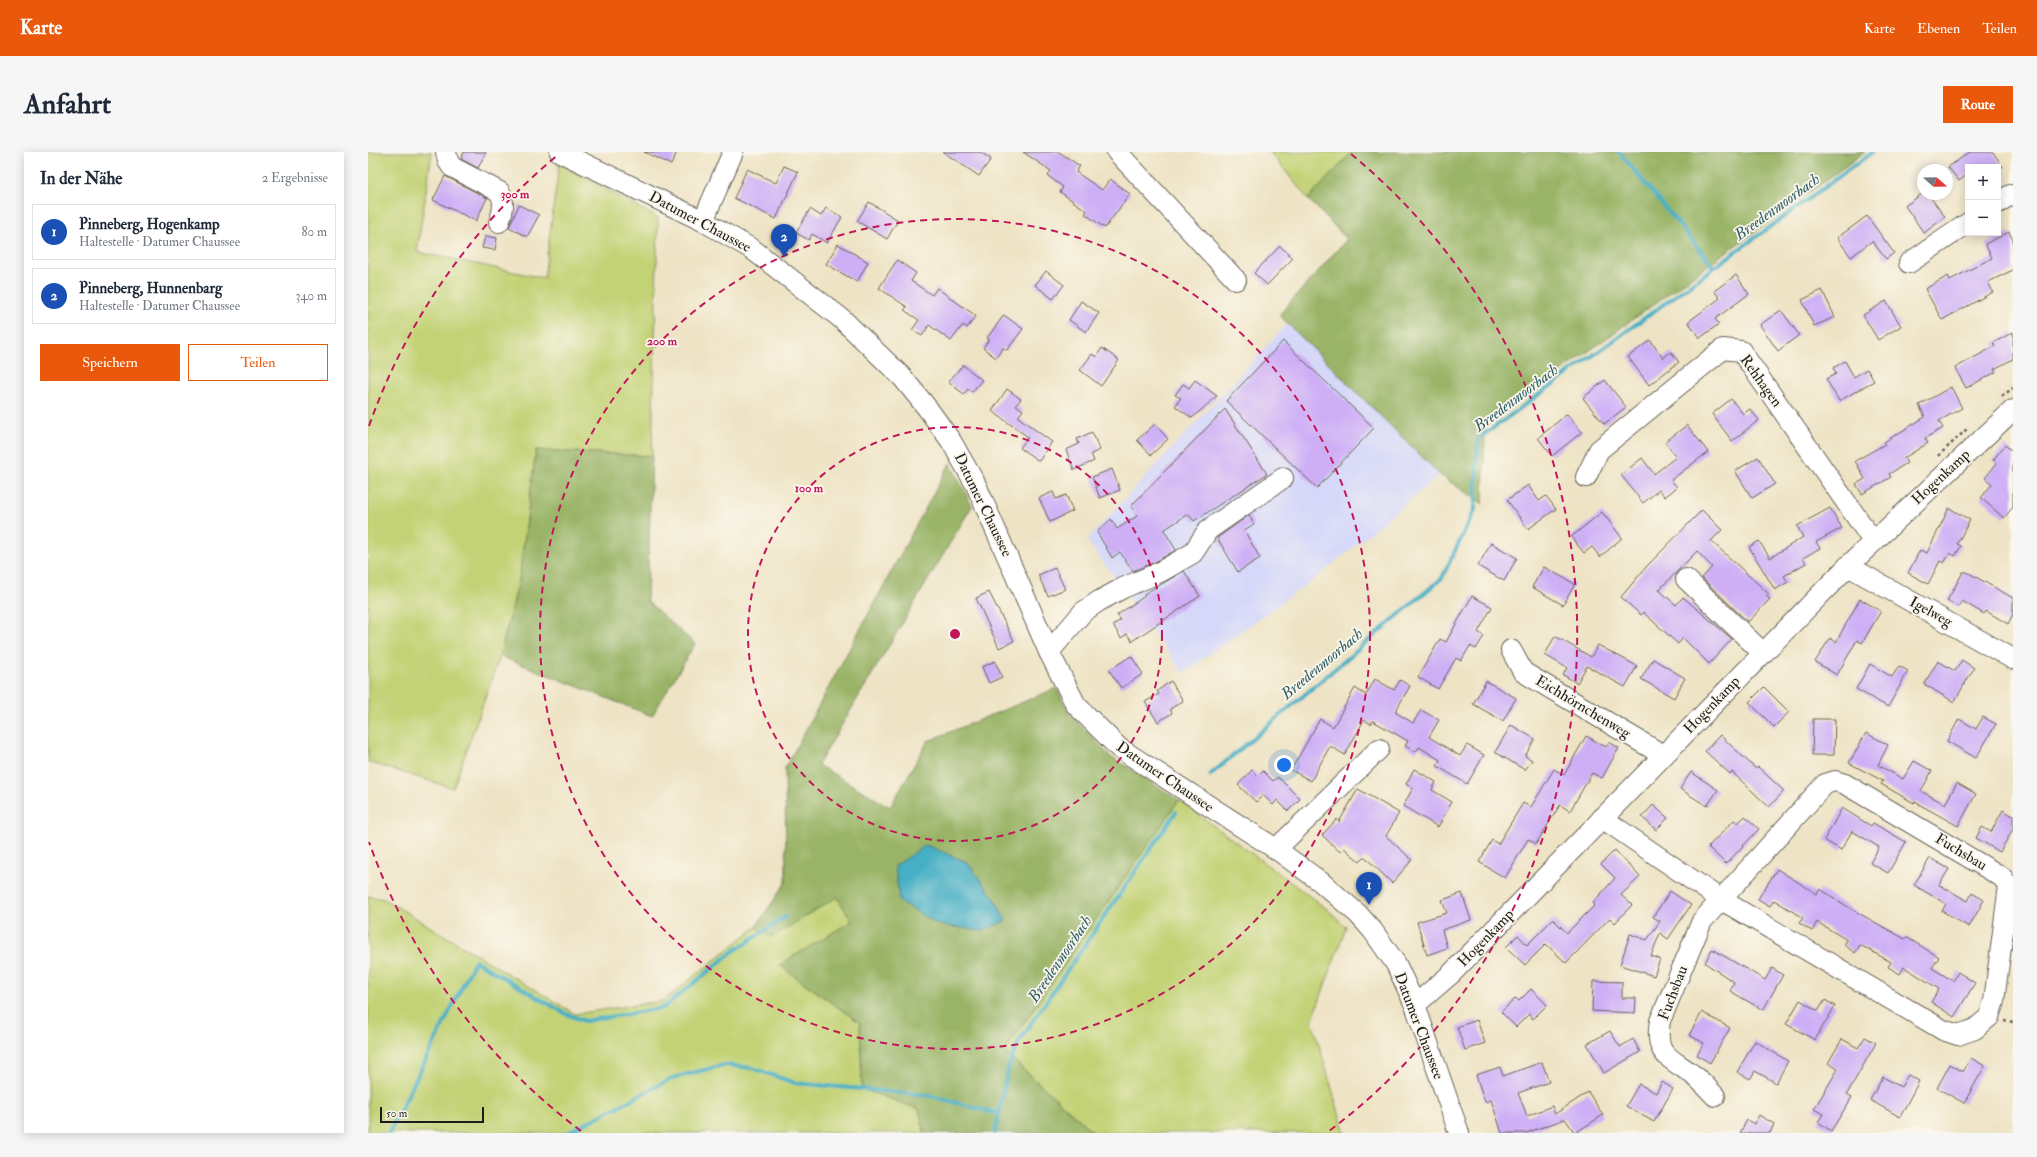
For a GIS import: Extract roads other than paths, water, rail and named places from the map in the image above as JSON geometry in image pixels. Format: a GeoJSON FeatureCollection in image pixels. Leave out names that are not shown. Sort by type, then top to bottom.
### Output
{"type":"FeatureCollection","features":[{"type":"Feature","properties":{"kind":"street"},"geometry":{"type":"LineString","coordinates":[[446,152],[448,161],[452,167],[500,192],[503,198],[504,208],[499,222]]}},
{"type":"Feature","properties":{"kind":"street","name":"Datumer Chaussee"},"geometry":{"type":"LineString","coordinates":[[560,152],[703,222],[752,249],[842,319],[902,377],[951,441],[976,485],[1049,652],[1076,705],[1119,748],[1276,849],[1321,882],[1358,914],[1373,930],[1396,964],[1415,1005],[1459,1133]]}},
{"type":"Feature","properties":{"kind":"street"},"geometry":{"type":"LineString","coordinates":[[703,222],[733,152]]}},
{"type":"Feature","properties":{"kind":"street"},"geometry":{"type":"LineString","coordinates":[[1117,152],[1236,280]]}},
{"type":"Feature","properties":{"kind":"street"},"geometry":{"type":"LineString","coordinates":[[2001,201],[2010,195],[2013,196]]}},
{"type":"Feature","properties":{"kind":"street"},"geometry":{"type":"LineString","coordinates":[[1909,263],[1965,225]]}},
{"type":"Feature","properties":{"kind":"street","name":"Rehhagen"},"geometry":{"type":"LineString","coordinates":[[1586,477],[1599,450],[1722,349],[1741,351],[1873,541]]}},
{"type":"Feature","properties":{"kind":"street","name":"Hogenkamp"},"geometry":{"type":"LineString","coordinates":[[1415,1005],[1452,974],[1663,755],[1873,541],[2013,410]]}},
{"type":"Feature","properties":{"kind":"street"},"geometry":{"type":"LineString","coordinates":[[1049,652],[1083,612],[1117,591],[1160,572],[1193,553],[1208,530],[1283,478]]}},
{"type":"Feature","properties":{"kind":"street","name":"Igelweg"},"geometry":{"type":"LineString","coordinates":[[1848,566],[2013,659]]}},
{"type":"Feature","properties":{"kind":"street"},"geometry":{"type":"LineString","coordinates":[[1686,579],[1763,653]]}},
{"type":"Feature","properties":{"kind":"street","name":"Eichhörnchenweg"},"geometry":{"type":"LineString","coordinates":[[1511,650],[1523,672],[1663,755]]}},
{"type":"Feature","properties":{"kind":"street"},"geometry":{"type":"LineString","coordinates":[[1276,849],[1379,749]]}},
{"type":"Feature","properties":{"kind":"street","name":"Fuchsbau"},"geometry":{"type":"LineString","coordinates":[[1602,818],[1720,899],[1943,1030],[1958,1035],[1974,1029],[1989,1017],[1994,1002],[2008,893],[2007,884],[2002,877],[1845,784],[1834,781],[1825,784],[1720,899],[1702,921],[1660,1021],[1658,1037],[1662,1050],[1672,1062],[1693,1075],[1715,1096]]}},
{"type":"Feature","properties":{"kind":"water"},"geometry":{"type":"Polygon","coordinates":[[[926,845],[967,862],[994,898],[1006,921],[981,931],[939,925],[899,901],[895,866],[926,845]]]}},
{"type":"Feature","properties":{"kind":"waterway"},"geometry":{"type":"LineString","coordinates":[[1619,152],[1714,267]]}},
{"type":"Feature","properties":{"kind":"waterway","name":"Breedenmoorbach"},"geometry":{"type":"LineString","coordinates":[[1210,775],[1442,578],[1475,509],[1478,439],[1873,152]]}},
{"type":"Feature","properties":{"kind":"waterway","name":"Breedenmoorbach"},"geometry":{"type":"LineString","coordinates":[[995,1133],[1008,1068],[1019,1041],[1176,812]]}},
{"type":"Feature","properties":{"kind":"waterway"},"geometry":{"type":"LineString","coordinates":[[389,1133],[475,961],[566,1014],[585,1021],[663,1008],[731,953],[785,917]]}},
{"type":"Feature","properties":{"kind":"waterway"},"geometry":{"type":"LineString","coordinates":[[567,1133],[673,1078],[724,1065],[752,1068],[795,1083],[927,1095],[999,1114]]}},
{"type":"Feature","properties":{"kind":"place","name":"Pinneberg, Hunnenbarg"},"geometry":{"type":"Point","coordinates":[784,257]}},
{"type":"Feature","properties":{"kind":"place","name":"Pinneberg, Hogenkamp"},"geometry":{"type":"Point","coordinates":[1369,905]}}]}
